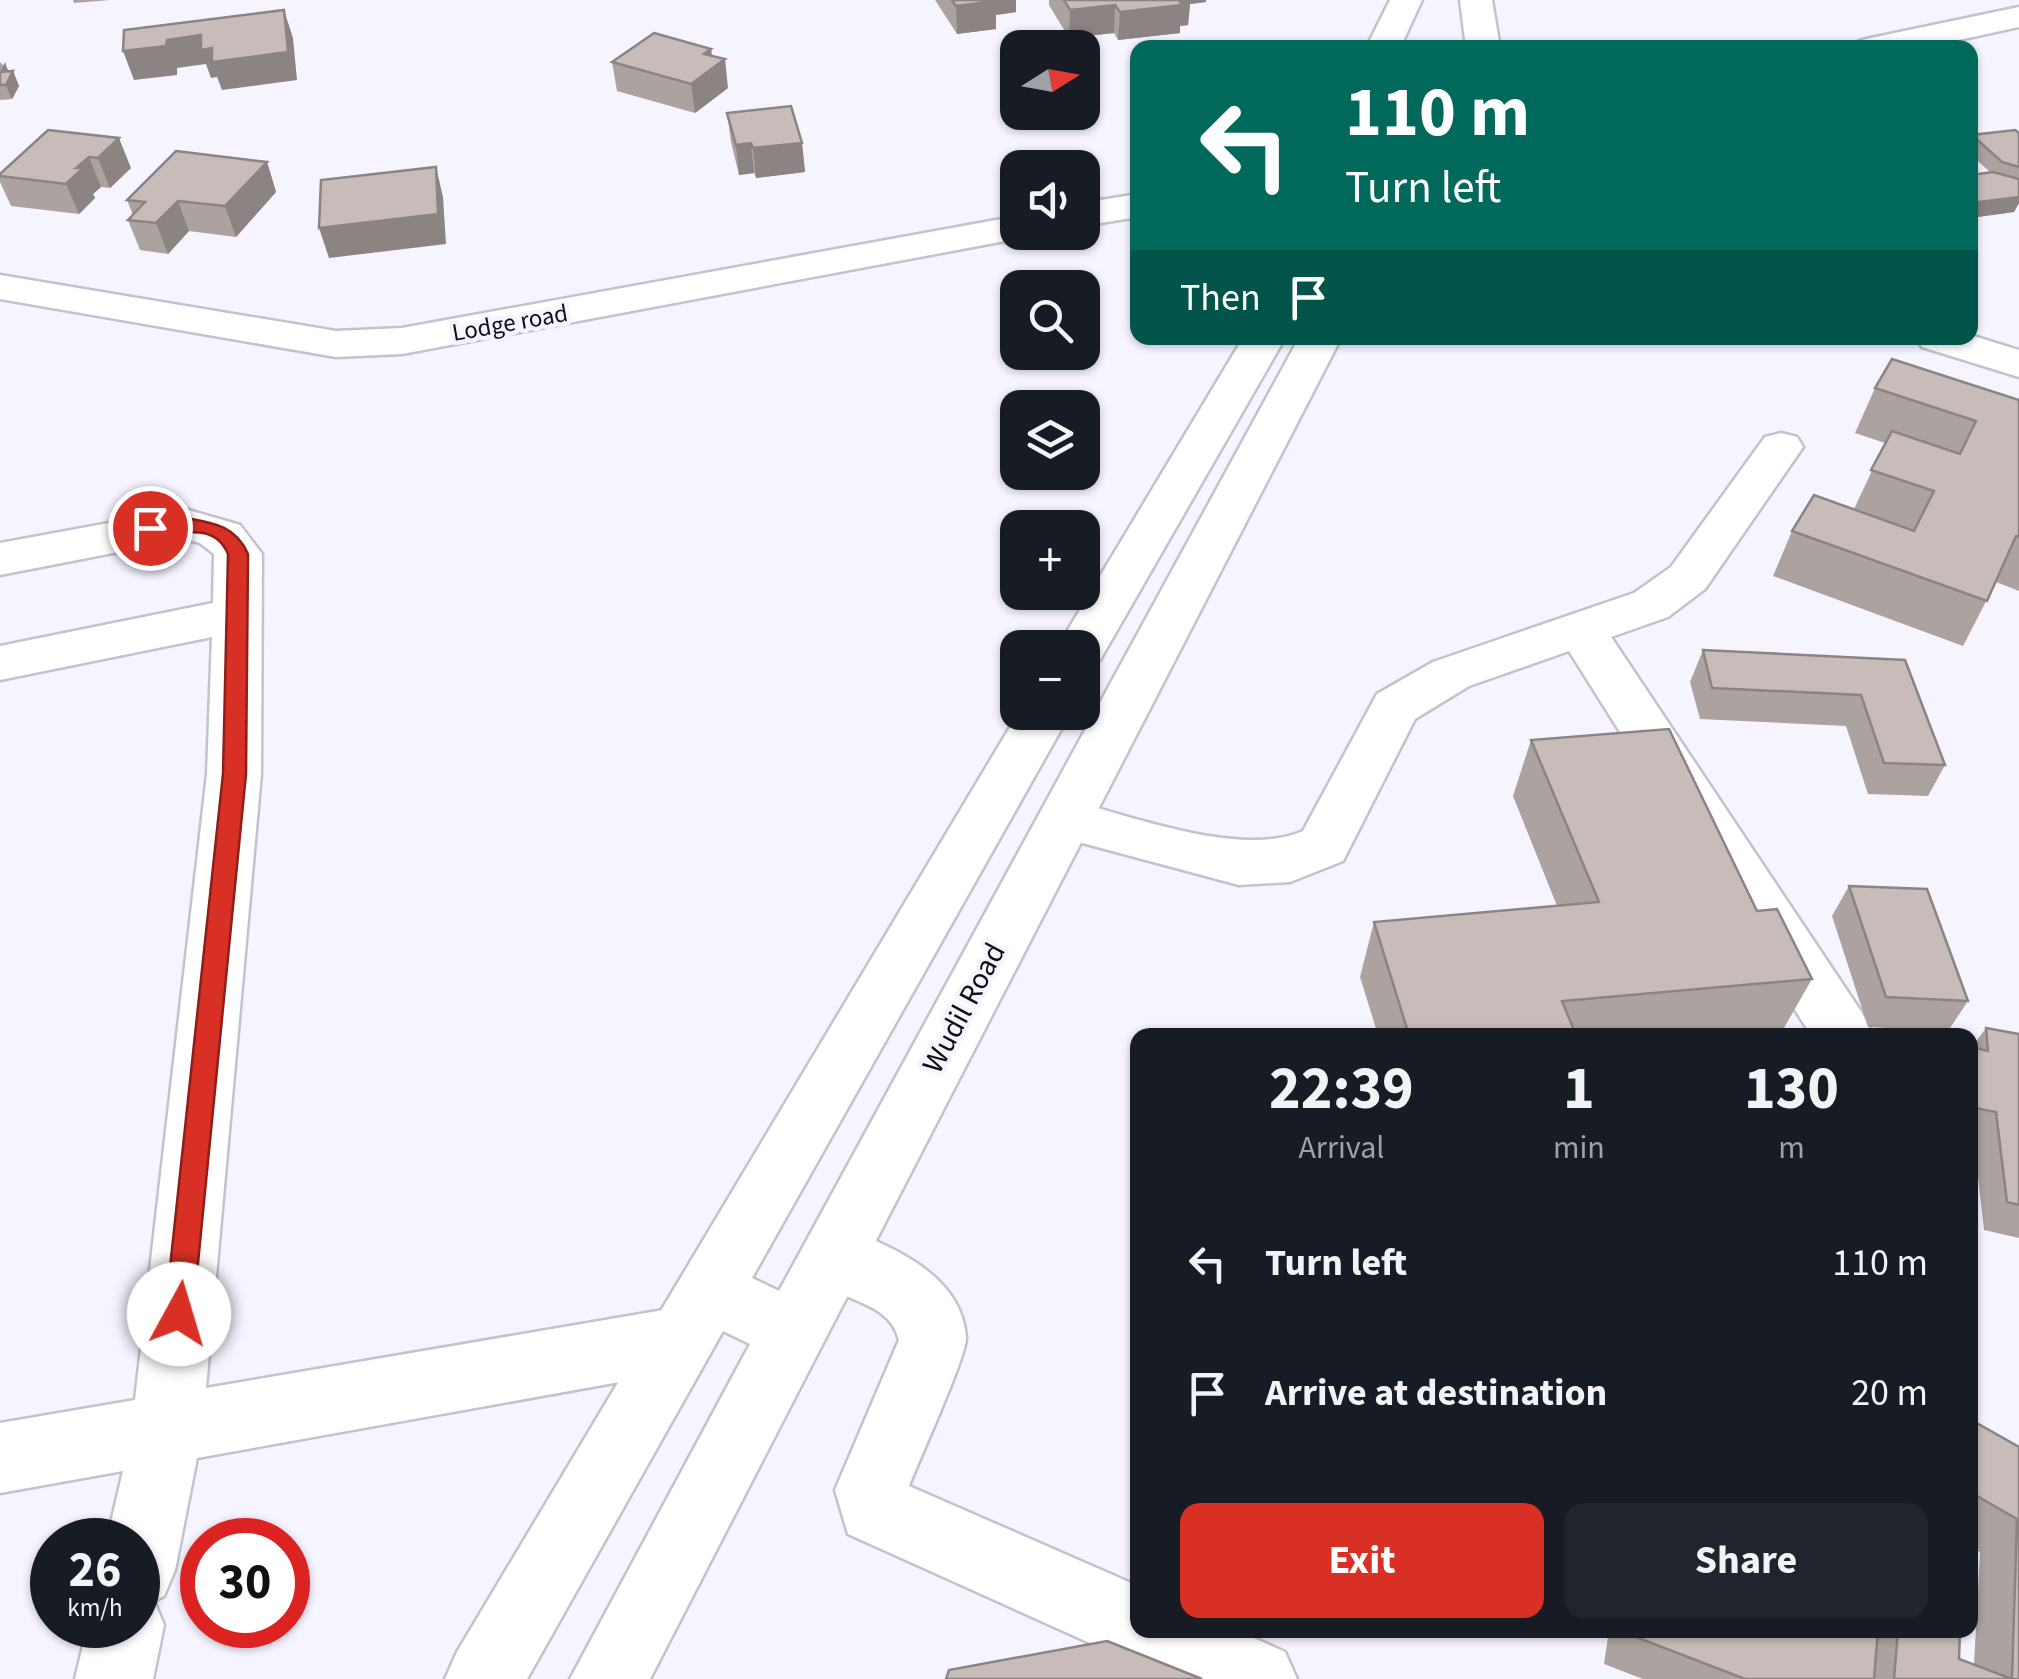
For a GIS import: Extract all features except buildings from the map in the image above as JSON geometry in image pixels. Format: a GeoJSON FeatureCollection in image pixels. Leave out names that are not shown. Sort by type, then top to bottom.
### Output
{"type":"FeatureCollection","features":[{"type":"Feature","properties":{"kind":"street"},"geometry":{"type":"LineString","coordinates":[[1387,40],[1406,0]]}},
{"type":"Feature","properties":{"kind":"street"},"geometry":{"type":"LineString","coordinates":[[1476,0],[1482,40]]}},
{"type":"Feature","properties":{"kind":"street"},"geometry":{"type":"LineString","coordinates":[[1909,40],[2019,17]]}},
{"type":"Feature","properties":{"kind":"street"},"geometry":{"type":"LineString","coordinates":[[1978,48],[2019,40]]}},
{"type":"Feature","properties":{"kind":"street"},"geometry":{"type":"LineString","coordinates":[[1100,212],[1130,206]]}},
{"type":"Feature","properties":{"kind":"street","name":"Lodge road"},"geometry":{"type":"LineString","coordinates":[[0,287],[336,344],[402,341],[1000,231]]}},
{"type":"Feature","properties":{"kind":"street"},"geometry":{"type":"LineString","coordinates":[[1978,318],[2019,331]]}},
{"type":"Feature","properties":{"kind":"street"},"geometry":{"type":"LineString","coordinates":[[1093,630],[1260,345]]}},
{"type":"Feature","properties":{"kind":"street","name":"Wudil Road"},"geometry":{"type":"LineString","coordinates":[[609,1679],[1316,345]]}},
{"type":"Feature","properties":{"kind":"street"},"geometry":{"type":"LineString","coordinates":[[1959,345],[2019,364]]}},
{"type":"Feature","properties":{"kind":"street"},"geometry":{"type":"LineString","coordinates":[[1064,819],[1239,864],[1290,861],[1323,846],[1395,707],[1451,674],[1651,604],[1688,578],[1782,447]]}},
{"type":"Feature","properties":{"kind":"street"},"geometry":{"type":"LineString","coordinates":[[0,559],[186,524],[212,529],[232,540],[238,554],[234,774],[167,1430],[149,1518]]}},
{"type":"Feature","properties":{"kind":"street"},"geometry":{"type":"LineString","coordinates":[[0,664],[237,614]]}},
{"type":"Feature","properties":{"kind":"street"},"geometry":{"type":"LineString","coordinates":[[1580,630],[1839,1028]]}},
{"type":"Feature","properties":{"kind":"street"},"geometry":{"type":"LineString","coordinates":[[484,1679],[1035,730]]}},
{"type":"Feature","properties":{"kind":"street"},"geometry":{"type":"LineString","coordinates":[[834,1254],[910,1295],[927,1314],[933,1340],[871,1490],[874,1508],[1130,1621]]}},
{"type":"Feature","properties":{"kind":"street"},"geometry":{"type":"LineString","coordinates":[[0,1458],[167,1430],[695,1315],[794,1331]]}},
{"type":"Feature","properties":{"kind":"street"},"geometry":{"type":"LineString","coordinates":[[1166,1638],[1258,1679]]}},
{"type":"Feature","properties":{"kind":"street"},"geometry":{"type":"LineString","coordinates":[[114,1679],[121,1648]]}},
{"type":"Feature","properties":{"kind":"route"},"geometry":{"type":"LineString","coordinates":[[150,528],[186,524],[212,529],[232,540],[238,554],[234,774],[179,1314]]}}]}
